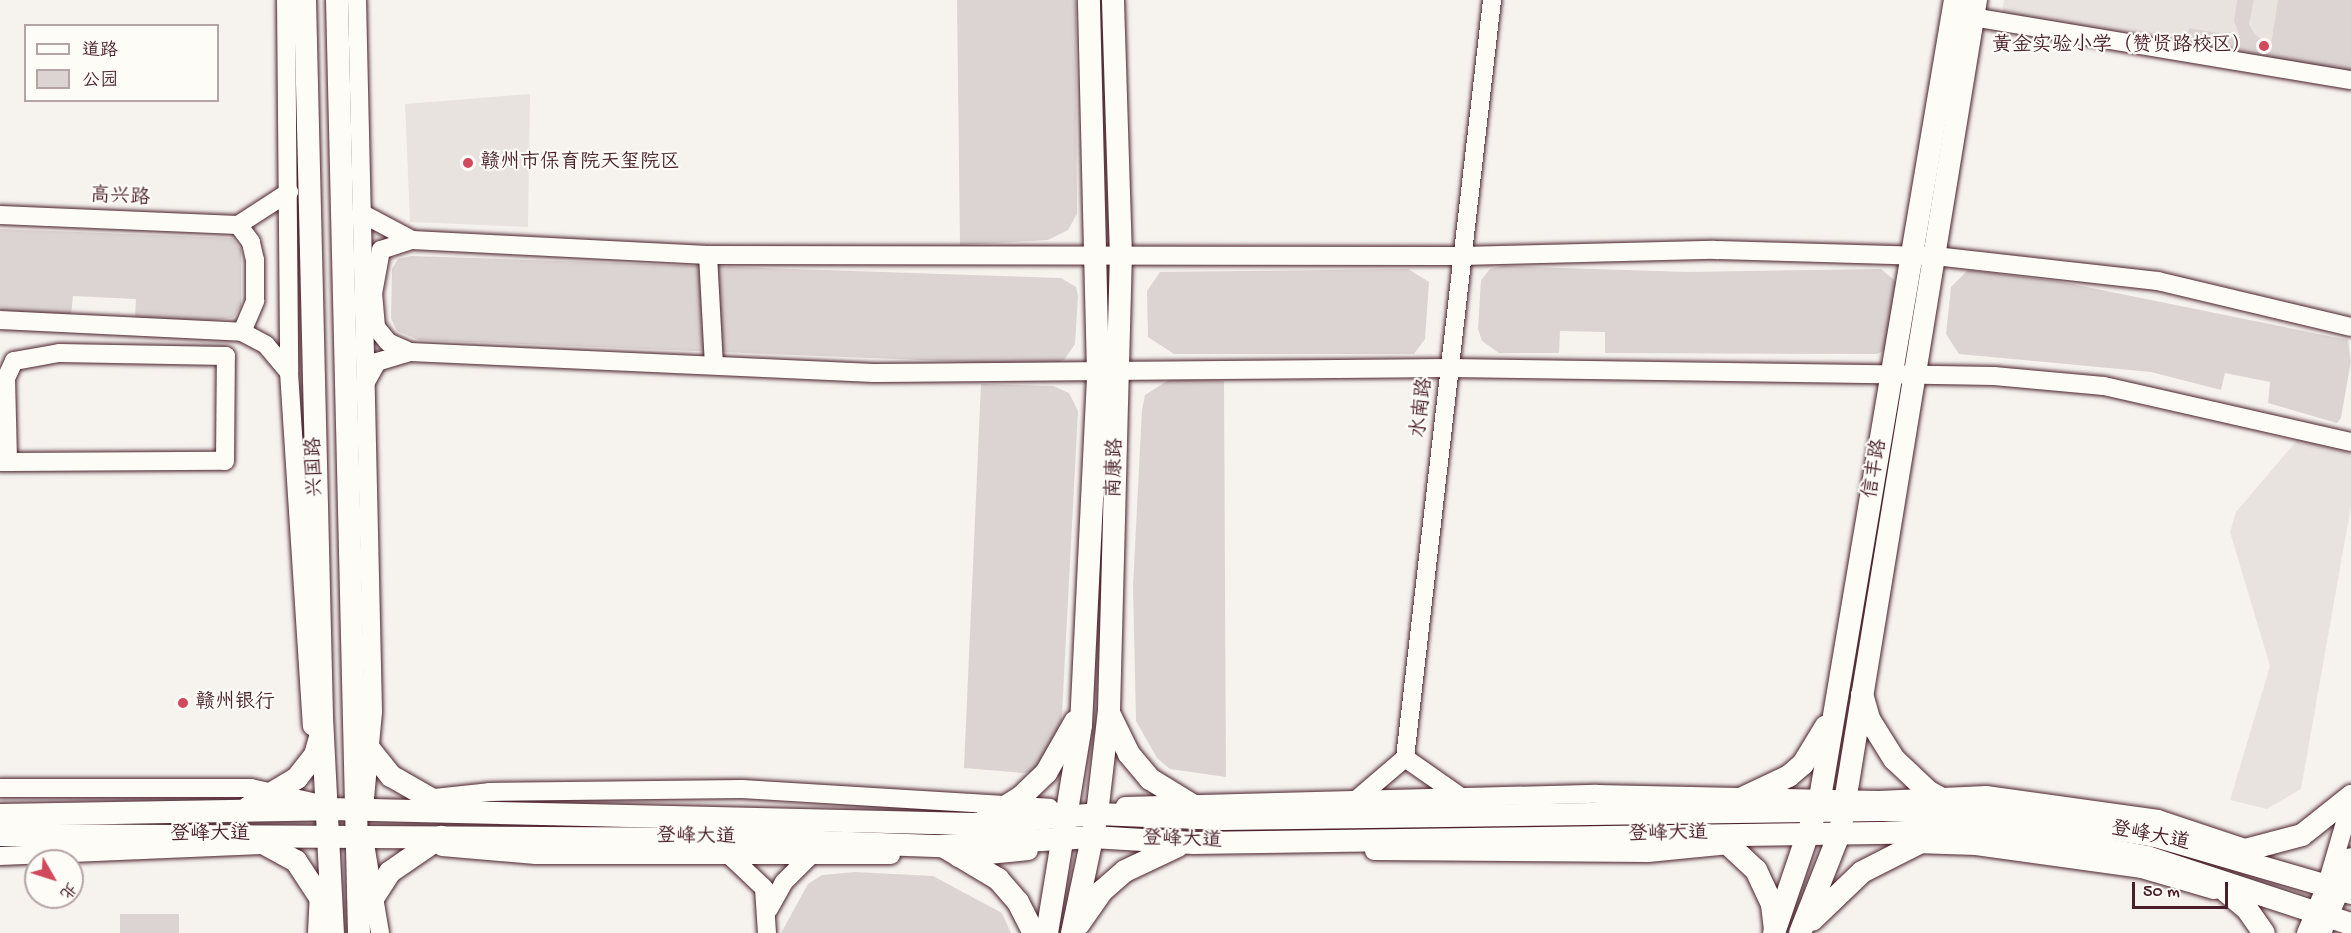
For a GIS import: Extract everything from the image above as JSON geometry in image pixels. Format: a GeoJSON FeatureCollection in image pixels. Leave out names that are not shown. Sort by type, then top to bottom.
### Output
{"type":"FeatureCollection","features":[{"type":"Feature","properties":{"kind":"main road","name":"兴国路"},"geometry":{"type":"LineString","coordinates":[[305,0],[328,929]]}},
{"type":"Feature","properties":{"kind":"main road","name":"兴国路"},"geometry":{"type":"LineString","coordinates":[[337,0],[355,730],[361,807],[359,927]]}},
{"type":"Feature","properties":{"kind":"main road","name":"南康路"},"geometry":{"type":"LineString","coordinates":[[1073,933],[1097,810],[1109,710],[1109,372],[1096,255],[1089,0]]}},
{"type":"Feature","properties":{"kind":"main road","name":"南康路"},"geometry":{"type":"LineString","coordinates":[[1047,933],[1065,844],[1084,692],[1109,372],[1121,256],[1113,0]]}},
{"type":"Feature","properties":{"kind":"main road","name":"信丰路"},"geometry":{"type":"LineString","coordinates":[[1924,256],[1955,0]]}},
{"type":"Feature","properties":{"kind":"main road","name":"信丰路"},"geometry":{"type":"LineString","coordinates":[[1775,932],[1814,821],[1832,714],[1903,375],[1924,256],[1975,9]]}},
{"type":"Feature","properties":{"kind":"main road","name":"信丰路"},"geometry":{"type":"LineString","coordinates":[[1801,933],[1841,821],[1903,375]]}},
{"type":"Feature","properties":{"kind":"main road"},"geometry":{"type":"LineString","coordinates":[[1861,686],[1869,719],[1885,747],[1938,797],[1972,814]]}},
{"type":"Feature","properties":{"kind":"main road"},"geometry":{"type":"LineString","coordinates":[[974,824],[1005,809],[1057,758],[1084,692]]}},
{"type":"Feature","properties":{"kind":"main road"},"geometry":{"type":"LineString","coordinates":[[1109,710],[1139,767],[1184,804],[1223,819]]}},
{"type":"Feature","properties":{"kind":"main road"},"geometry":{"type":"LineString","coordinates":[[1711,811],[1755,796],[1803,764],[1832,714]]}},
{"type":"Feature","properties":{"kind":"main road"},"geometry":{"type":"LineString","coordinates":[[231,811],[276,795],[315,753],[322,717]]}},
{"type":"Feature","properties":{"kind":"main road"},"geometry":{"type":"LineString","coordinates":[[355,730],[368,752],[391,776],[425,799],[463,812]]}},
{"type":"Feature","properties":{"kind":"main road"},"geometry":{"type":"LineString","coordinates":[[2224,853],[2253,850],[2302,834],[2351,796]]}},
{"type":"Feature","properties":{"kind":"main road","name":"登峰大道"},"geometry":{"type":"LineString","coordinates":[[0,815],[361,807],[463,812],[974,824],[1070,811],[1097,810],[1223,819],[1711,811],[1814,821],[1841,821],[1972,814],[2037,817],[2224,853],[2339,889]]}},
{"type":"Feature","properties":{"kind":"main road","name":"登峰大道"},"geometry":{"type":"LineString","coordinates":[[0,835],[240,834],[433,841],[942,846],[1706,834],[1814,821]]}},
{"type":"Feature","properties":{"kind":"main road","name":"登峰大道"},"geometry":{"type":"LineString","coordinates":[[1841,821],[1945,832],[2035,836],[2186,868],[2322,919],[2349,925]]}},
{"type":"Feature","properties":{"kind":"main road"},"geometry":{"type":"LineString","coordinates":[[1801,933],[1847,884],[1912,844],[1945,832]]}},
{"type":"Feature","properties":{"kind":"main road"},"geometry":{"type":"LineString","coordinates":[[240,834],[271,845],[296,861],[320,890],[328,929]]}},
{"type":"Feature","properties":{"kind":"main road"},"geometry":{"type":"LineString","coordinates":[[1706,834],[1729,845],[1763,881],[1775,932]]}},
{"type":"Feature","properties":{"kind":"main road"},"geometry":{"type":"LineString","coordinates":[[359,927],[373,894],[402,861],[433,841]]}},
{"type":"Feature","properties":{"kind":"main road"},"geometry":{"type":"LineString","coordinates":[[1073,933],[1113,880],[1160,852],[1194,843]]}},
{"type":"Feature","properties":{"kind":"main road"},"geometry":{"type":"LineString","coordinates":[[942,846],[965,858],[1010,890],[1034,933]]}},
{"type":"Feature","properties":{"kind":"main road"},"geometry":{"type":"LineString","coordinates":[[2322,919],[2339,889],[2351,858]]}},
{"type":"Feature","properties":{"kind":"main road"},"geometry":{"type":"LineString","coordinates":[[2186,868],[2233,896],[2264,933]]}},
{"type":"Feature","properties":{"kind":"street"},"geometry":{"type":"LineString","coordinates":[[0,788],[251,788],[325,807],[315,753],[289,372],[286,0]]}},
{"type":"Feature","properties":{"kind":"street"},"geometry":{"type":"LineString","coordinates":[[357,0],[373,712],[361,807],[489,792],[742,789],[910,795],[1005,809],[1070,811]]}},
{"type":"Feature","properties":{"kind":"street","name":"水南路"},"geometry":{"type":"LineString","coordinates":[[1405,758],[1492,0]]}},
{"type":"Feature","properties":{"kind":"street"},"geometry":{"type":"LineString","coordinates":[[1975,9],[2351,80]]}},
{"type":"Feature","properties":{"kind":"street"},"geometry":{"type":"LineString","coordinates":[[242,332],[255,301],[255,260],[251,242],[238,225],[289,192]]}},
{"type":"Feature","properties":{"kind":"street"},"geometry":{"type":"LineString","coordinates":[[363,214],[412,240]]}},
{"type":"Feature","properties":{"kind":"street","name":"高兴路"},"geometry":{"type":"LineString","coordinates":[[0,215],[238,225]]}},
{"type":"Feature","properties":{"kind":"street"},"geometry":{"type":"LineString","coordinates":[[410,352],[388,342],[376,327],[373,294],[381,250],[412,240],[708,255],[1461,256],[1714,250],[1924,256],[2158,280],[2351,327]]}},
{"type":"Feature","properties":{"kind":"street"},"geometry":{"type":"LineString","coordinates":[[708,255],[714,365]]}},
{"type":"Feature","properties":{"kind":"street"},"geometry":{"type":"LineString","coordinates":[[0,320],[242,332],[266,345],[289,372]]}},
{"type":"Feature","properties":{"kind":"street"},"geometry":{"type":"LineString","coordinates":[[58,324],[58,354]]}},
{"type":"Feature","properties":{"kind":"street"},"geometry":{"type":"LineString","coordinates":[[366,382],[377,362],[410,352],[874,373],[1450,368],[1903,375],[2104,386],[2351,442]]}},
{"type":"Feature","properties":{"kind":"street"},"geometry":{"type":"LineString","coordinates":[[58,354],[226,356],[225,461],[4,462],[6,378],[14,361],[58,354]]}},
{"type":"Feature","properties":{"kind":"street"},"geometry":{"type":"LineString","coordinates":[[1357,799],[1405,758],[1459,795]]}},
{"type":"Feature","properties":{"kind":"street"},"geometry":{"type":"LineString","coordinates":[[1097,810],[1184,804],[1459,795],[1755,796],[1814,821]]}},
{"type":"Feature","properties":{"kind":"street"},"geometry":{"type":"LineString","coordinates":[[1091,842],[1160,852],[1648,853],[1729,845],[1814,821],[1841,821],[1938,797],[1986,795],[2158,819],[2253,850]]}},
{"type":"Feature","properties":{"kind":"street"},"geometry":{"type":"LineString","coordinates":[[2339,889],[2351,802]]}},
{"type":"Feature","properties":{"kind":"street"},"geometry":{"type":"LineString","coordinates":[[1841,821],[1912,844],[1976,846],[2142,869],[2233,896]]}},
{"type":"Feature","properties":{"kind":"street"},"geometry":{"type":"LineString","coordinates":[[0,856],[271,845],[326,837],[320,890]]}},
{"type":"Feature","properties":{"kind":"street"},"geometry":{"type":"LineString","coordinates":[[361,837],[380,933]]}},
{"type":"Feature","properties":{"kind":"street"},"geometry":{"type":"LineString","coordinates":[[433,841],[536,855],[811,855],[965,858],[1065,844]]}},
{"type":"Feature","properties":{"kind":"street"},"geometry":{"type":"LineString","coordinates":[[729,855],[758,879],[769,909]]}},
{"type":"Feature","properties":{"kind":"street"},"geometry":{"type":"LineString","coordinates":[[767,933],[769,909],[784,882],[811,855]]}},
{"type":"Feature","properties":{"kind":"street"},"geometry":{"type":"LineString","coordinates":[[2306,933],[2322,919]]}},
{"type":"Feature","properties":{"kind":"shaded area","name":"黄金实验小学（赞贤路校区）"},"geometry":{"type":"Polygon","coordinates":[[[2004,0],[2351,0],[2351,76],[2002,16],[2004,0]]]}},
{"type":"Feature","properties":{"kind":"shaded area","name":"赣州市保育院天玺院区"},"geometry":{"type":"Polygon","coordinates":[[[530,94],[528,227],[410,222],[405,104],[530,94]]]}},
{"type":"Feature","properties":{"kind":"shaded area"},"geometry":{"type":"Polygon","coordinates":[[[2298,439],[2351,451],[2351,506],[2301,789],[2267,809],[2230,800],[2270,666],[2230,532],[2236,512],[2298,439]]]}},
{"type":"Feature","properties":{"kind":"green space"},"geometry":{"type":"Polygon","coordinates":[[[957,0],[1076,0],[1077,214],[1068,230],[1048,240],[960,245],[957,0]]]}},
{"type":"Feature","properties":{"kind":"green space"},"geometry":{"type":"Polygon","coordinates":[[[2237,0],[2254,0],[2249,24],[2255,35],[2271,44],[2278,0],[2351,0],[2351,72],[2186,45],[2189,28],[2240,37],[2234,21],[2237,0]]]}},
{"type":"Feature","properties":{"kind":"green space"},"geometry":{"type":"Polygon","coordinates":[[[0,229],[232,238],[241,250],[241,306],[233,318],[214,320],[135,318],[136,299],[73,296],[71,316],[0,310],[0,229]]]}},
{"type":"Feature","properties":{"kind":"green space"},"geometry":{"type":"Polygon","coordinates":[[[411,256],[1061,278],[1076,287],[1078,296],[1075,344],[1064,360],[1048,365],[419,340],[397,331],[391,318],[392,269],[398,259],[411,256]]]}},
{"type":"Feature","properties":{"kind":"green space"},"geometry":{"type":"Polygon","coordinates":[[[1503,266],[1688,272],[1881,269],[1899,284],[1888,349],[1877,354],[1605,353],[1605,332],[1560,331],[1559,353],[1499,353],[1482,341],[1478,329],[1481,280],[1490,269],[1503,266]]]}},
{"type":"Feature","properties":{"kind":"green space"},"geometry":{"type":"Polygon","coordinates":[[[1408,269],[1429,282],[1425,339],[1414,354],[1174,354],[1148,337],[1147,291],[1160,272],[1408,269]]]}},
{"type":"Feature","properties":{"kind":"green space"},"geometry":{"type":"Polygon","coordinates":[[[1968,270],[2057,281],[2348,340],[2351,361],[2341,418],[2337,423],[2268,403],[2270,382],[2225,373],[2221,390],[2151,372],[1959,354],[1946,334],[1951,287],[1968,270]]]}},
{"type":"Feature","properties":{"kind":"green space"},"geometry":{"type":"Polygon","coordinates":[[[1170,379],[1224,381],[1226,777],[1170,769],[1157,758],[1136,721],[1133,586],[1142,410],[1145,395],[1170,379]]]}},
{"type":"Feature","properties":{"kind":"green space"},"geometry":{"type":"Polygon","coordinates":[[[981,384],[1053,386],[1069,393],[1078,411],[1061,733],[1035,771],[1023,773],[964,768],[981,384]]]}},
{"type":"Feature","properties":{"kind":"green space"},"geometry":{"type":"Polygon","coordinates":[[[855,872],[933,876],[1002,913],[1011,933],[781,933],[808,884],[822,875],[855,872]]]}},
{"type":"Feature","properties":{"kind":"green space"},"geometry":{"type":"Polygon","coordinates":[[[120,914],[179,914],[179,933],[120,933],[120,914]]]}},
{"type":"Feature","properties":{"kind":"place","name":"黄金实验小学（赞贤路校区）"},"geometry":{"type":"Point","coordinates":[2264,46]}},
{"type":"Feature","properties":{"kind":"place","name":"赣州市保育院天玺院区"},"geometry":{"type":"Point","coordinates":[468,163]}},
{"type":"Feature","properties":{"kind":"place","name":"赣州银行"},"geometry":{"type":"Point","coordinates":[183,703]}}]}
